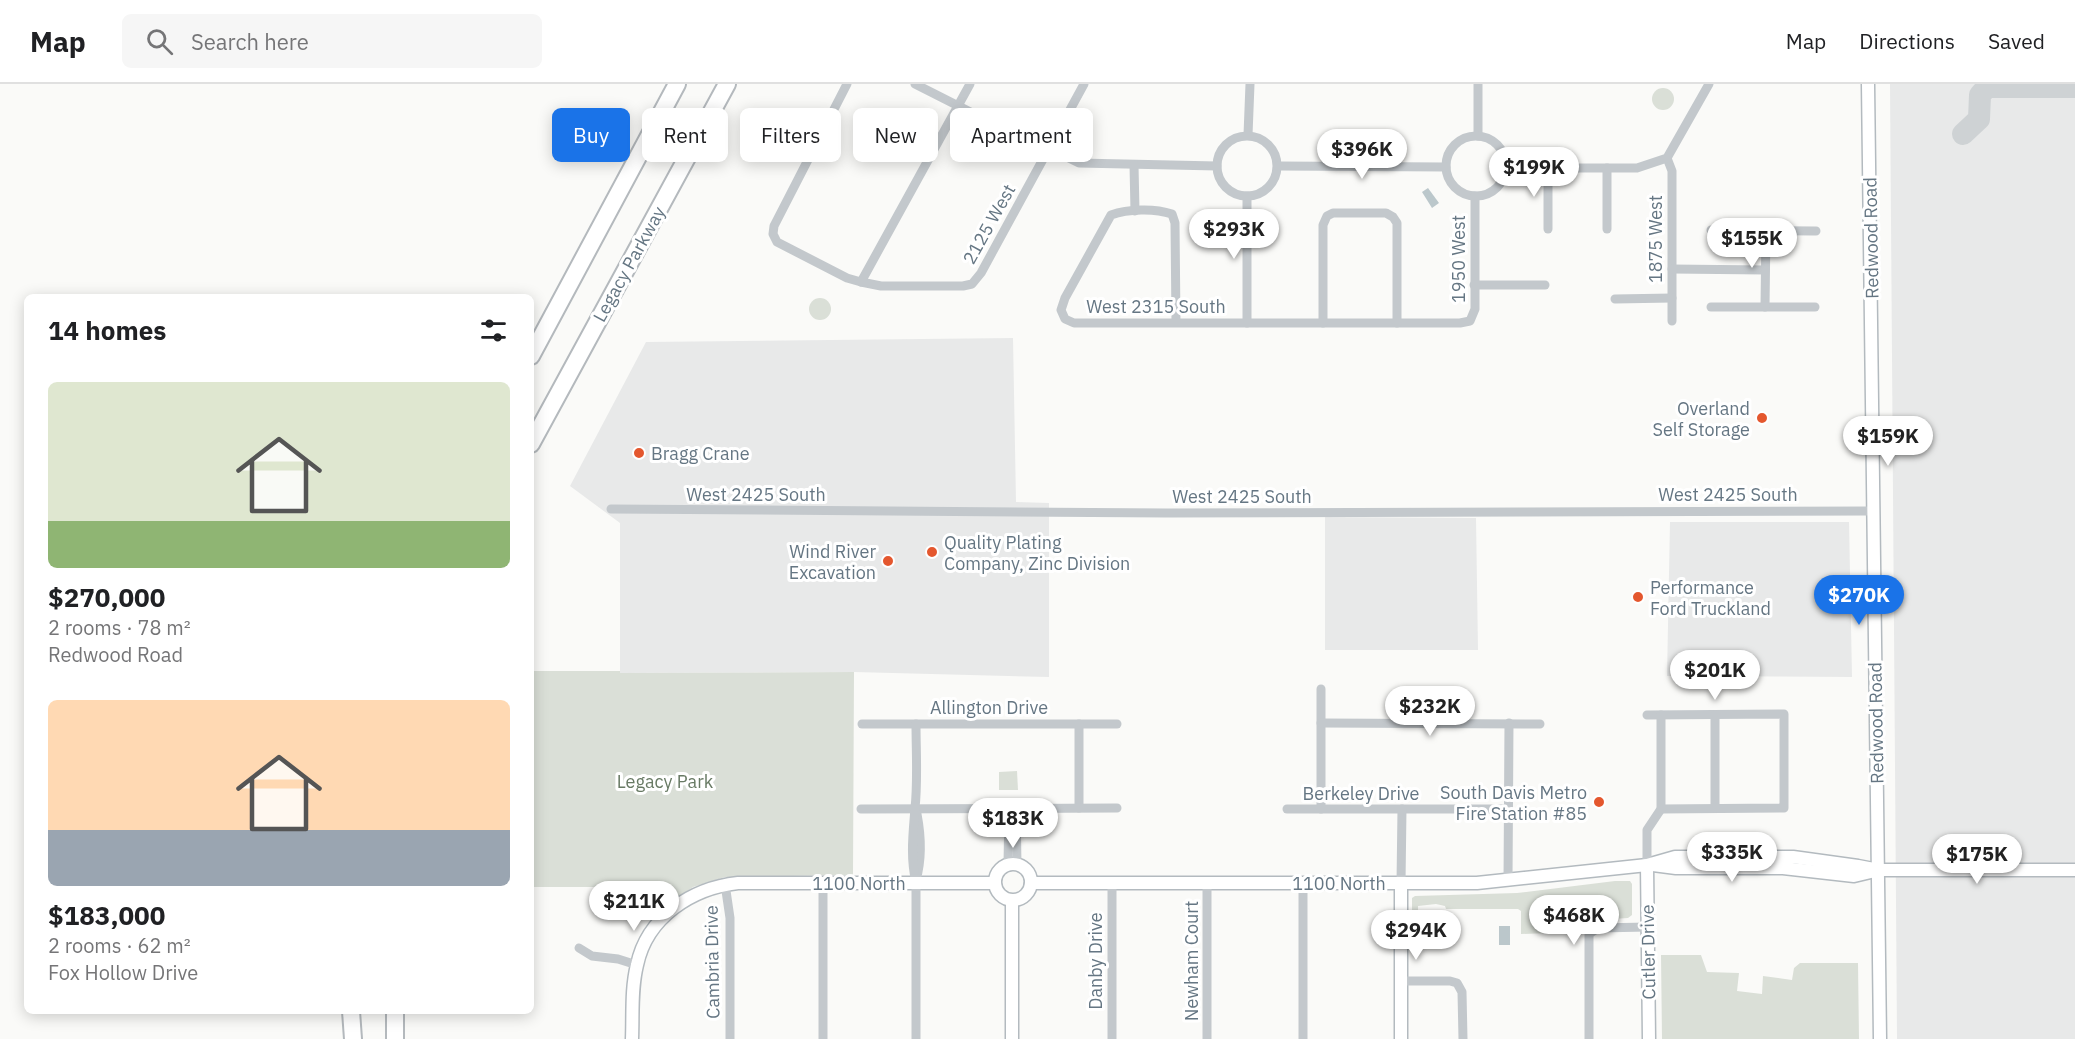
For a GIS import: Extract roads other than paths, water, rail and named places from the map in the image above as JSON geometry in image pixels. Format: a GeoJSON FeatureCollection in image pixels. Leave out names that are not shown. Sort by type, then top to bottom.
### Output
{"type":"FeatureCollection","features":[{"type":"Feature","properties":{"kind":"highway"},"geometry":{"type":"LineString","coordinates":[[534,350],[677,84]]}},
{"type":"Feature","properties":{"kind":"highway","name":"Legacy Parkway"},"geometry":{"type":"LineString","coordinates":[[534,438],[727,84]]}},
{"type":"Feature","properties":{"kind":"highway"},"geometry":{"type":"LineString","coordinates":[[351,1014],[353,1039]]}},
{"type":"Feature","properties":{"kind":"highway"},"geometry":{"type":"LineString","coordinates":[[394,1014],[394,1039]]}},
{"type":"Feature","properties":{"kind":"street"},"geometry":{"type":"LineString","coordinates":[[847,84],[774,226],[773,234],[777,242],[847,278],[861,282],[970,84]]}},
{"type":"Feature","properties":{"kind":"street"},"geometry":{"type":"LineString","coordinates":[[915,84],[958,107]]}},
{"type":"Feature","properties":{"kind":"street","name":"2125 West"},"geometry":{"type":"LineString","coordinates":[[1071,108],[1084,84]]}},
{"type":"Feature","properties":{"kind":"street"},"geometry":{"type":"LineString","coordinates":[[1248,135],[1250,84]]}},
{"type":"Feature","properties":{"kind":"street"},"geometry":{"type":"LineString","coordinates":[[1478,84],[1478,136]]}},
{"type":"Feature","properties":{"kind":"street"},"geometry":{"type":"LineString","coordinates":[[1507,168],[1637,168],[1667,158],[1709,84]]}},
{"type":"Feature","properties":{"kind":"street","name":"Redwood Road"},"geometry":{"type":"LineString","coordinates":[[1869,84],[1872,511],[1880,1039]]}},
{"type":"Feature","properties":{"kind":"street"},"geometry":{"type":"LineString","coordinates":[[1248,135],[1259,137],[1269,144],[1276,154],[1278,166],[1276,178],[1269,188],[1259,194],[1247,196],[1235,194],[1226,187],[1219,178],[1217,166],[1219,154],[1226,144],[1235,138],[1248,135]]}},
{"type":"Feature","properties":{"kind":"street"},"geometry":{"type":"LineString","coordinates":[[1478,136],[1490,139],[1499,146],[1505,156],[1507,168],[1504,179],[1497,189],[1487,195],[1475,196],[1464,194],[1455,188],[1446,167],[1452,148],[1468,137],[1478,136]]}},
{"type":"Feature","properties":{"kind":"street","name":"1875 West"},"geometry":{"type":"LineString","coordinates":[[1667,158],[1671,171],[1672,321]]}},
{"type":"Feature","properties":{"kind":"street","name":"2125 West"},"geometry":{"type":"LineString","coordinates":[[861,282],[881,286],[963,286],[972,284],[981,273],[1041,162]]}},
{"type":"Feature","properties":{"kind":"street"},"geometry":{"type":"LineString","coordinates":[[1075,162],[1079,164],[1217,166]]}},
{"type":"Feature","properties":{"kind":"street"},"geometry":{"type":"LineString","coordinates":[[1134,165],[1135,211],[1162,211],[1172,214],[1175,223],[1176,322]]}},
{"type":"Feature","properties":{"kind":"street"},"geometry":{"type":"LineString","coordinates":[[1278,166],[1446,167]]}},
{"type":"Feature","properties":{"kind":"street"},"geometry":{"type":"LineString","coordinates":[[1548,168],[1548,229]]}},
{"type":"Feature","properties":{"kind":"street"},"geometry":{"type":"LineString","coordinates":[[1607,168],[1607,229]]}},
{"type":"Feature","properties":{"kind":"street"},"geometry":{"type":"LineString","coordinates":[[1247,196],[1247,323]]}},
{"type":"Feature","properties":{"kind":"street","name":"1950 West"},"geometry":{"type":"LineString","coordinates":[[1470,321],[1474,313],[1475,196]]}},
{"type":"Feature","properties":{"kind":"street","name":"West 2315 South"},"geometry":{"type":"LineString","coordinates":[[1135,211],[1111,215],[1065,298],[1061,310],[1065,319],[1074,323],[1460,324],[1470,321]]}},
{"type":"Feature","properties":{"kind":"street"},"geometry":{"type":"LineString","coordinates":[[1323,324],[1323,225],[1328,216],[1333,213],[1386,213],[1397,223],[1397,324]]}},
{"type":"Feature","properties":{"kind":"street"},"geometry":{"type":"LineString","coordinates":[[1711,230],[1816,231]]}},
{"type":"Feature","properties":{"kind":"street"},"geometry":{"type":"LineString","coordinates":[[1765,307],[1766,231]]}},
{"type":"Feature","properties":{"kind":"street"},"geometry":{"type":"LineString","coordinates":[[1672,269],[1766,270]]}},
{"type":"Feature","properties":{"kind":"street"},"geometry":{"type":"LineString","coordinates":[[1474,285],[1545,285]]}},
{"type":"Feature","properties":{"kind":"street"},"geometry":{"type":"LineString","coordinates":[[1616,298],[1672,298]]}},
{"type":"Feature","properties":{"kind":"street"},"geometry":{"type":"LineString","coordinates":[[1711,307],[1815,307]]}},
{"type":"Feature","properties":{"kind":"street","name":"West 2425 South"},"geometry":{"type":"LineString","coordinates":[[611,509],[1157,513],[1872,511]]}},
{"type":"Feature","properties":{"kind":"street"},"geometry":{"type":"LineString","coordinates":[[1321,689],[1321,809]]}},
{"type":"Feature","properties":{"kind":"street"},"geometry":{"type":"LineString","coordinates":[[1647,716],[1784,714],[1784,808],[1660,809]]}},
{"type":"Feature","properties":{"kind":"street"},"geometry":{"type":"LineString","coordinates":[[1647,865],[1647,830],[1660,809],[1661,715]]}},
{"type":"Feature","properties":{"kind":"street"},"geometry":{"type":"LineString","coordinates":[[1715,715],[1715,808]]}},
{"type":"Feature","properties":{"kind":"street"},"geometry":{"type":"LineString","coordinates":[[1321,723],[1540,724]]}},
{"type":"Feature","properties":{"kind":"street"},"geometry":{"type":"LineString","coordinates":[[1508,881],[1509,723]]}},
{"type":"Feature","properties":{"kind":"street","name":"Allington Drive"},"geometry":{"type":"LineString","coordinates":[[862,724],[1117,724]]}},
{"type":"Feature","properties":{"kind":"street"},"geometry":{"type":"LineString","coordinates":[[916,724],[915,808],[912,828],[912,867],[916,883],[916,1039]]}},
{"type":"Feature","properties":{"kind":"street"},"geometry":{"type":"LineString","coordinates":[[1079,724],[1079,808]]}},
{"type":"Feature","properties":{"kind":"street"},"geometry":{"type":"LineString","coordinates":[[861,808],[1117,808]]}},
{"type":"Feature","properties":{"kind":"street"},"geometry":{"type":"LineString","coordinates":[[1012,808],[1012,864]]}},
{"type":"Feature","properties":{"kind":"street","name":"Berkeley Drive"},"geometry":{"type":"LineString","coordinates":[[1287,809],[1508,809]]}},
{"type":"Feature","properties":{"kind":"street"},"geometry":{"type":"LineString","coordinates":[[1401,1039],[1402,809]]}},
{"type":"Feature","properties":{"kind":"street","name":"1100 North"},"geometry":{"type":"LineString","coordinates":[[1031,883],[1477,883],[1647,865],[1676,857],[1782,857],[1879,870],[2075,870]]}},
{"type":"Feature","properties":{"kind":"street"},"geometry":{"type":"LineString","coordinates":[[1012,864],[1026,869],[1031,883],[1025,896],[1012,901],[1000,895],[994,883],[998,871],[1012,864]]}},
{"type":"Feature","properties":{"kind":"street","name":"Cutler Drive"},"geometry":{"type":"LineString","coordinates":[[1647,865],[1649,1039]]}},
{"type":"Feature","properties":{"kind":"street"},"geometry":{"type":"LineString","coordinates":[[823,883],[823,1039]]}},
{"type":"Feature","properties":{"kind":"street","name":"1100 North"},"geometry":{"type":"LineString","coordinates":[[632,1039],[633,997],[637,965],[643,946],[653,929],[672,909],[698,893],[724,884],[994,883]]}},
{"type":"Feature","properties":{"kind":"street","name":"Danby Drive"},"geometry":{"type":"LineString","coordinates":[[1112,883],[1112,1039]]}},
{"type":"Feature","properties":{"kind":"street","name":"Newham Court"},"geometry":{"type":"LineString","coordinates":[[1207,883],[1207,1039]]}},
{"type":"Feature","properties":{"kind":"street"},"geometry":{"type":"LineString","coordinates":[[1303,883],[1303,1039]]}},
{"type":"Feature","properties":{"kind":"street","name":"Cambria Drive"},"geometry":{"type":"LineString","coordinates":[[724,884],[730,918],[730,1039]]}},
{"type":"Feature","properties":{"kind":"street"},"geometry":{"type":"LineString","coordinates":[[1012,901],[1012,1039]]}},
{"type":"Feature","properties":{"kind":"street"},"geometry":{"type":"LineString","coordinates":[[1589,1039],[1589,934],[1598,928],[1647,927]]}},
{"type":"Feature","properties":{"kind":"street"},"geometry":{"type":"LineString","coordinates":[[579,948],[592,956],[618,959],[637,965]]}},
{"type":"Feature","properties":{"kind":"street"},"geometry":{"type":"LineString","coordinates":[[1401,981],[1457,983],[1462,992],[1462,1039]]}},
{"type":"Feature","properties":{"kind":"place","name":"Overland Self Storage"},"geometry":{"type":"Point","coordinates":[1762,418]}},
{"type":"Feature","properties":{"kind":"place","name":"Bragg Crane"},"geometry":{"type":"Point","coordinates":[639,453]}},
{"type":"Feature","properties":{"kind":"place","name":"Quality Plating Company, Zinc Division"},"geometry":{"type":"Point","coordinates":[932,552]}},
{"type":"Feature","properties":{"kind":"place","name":"Wind River Excavation"},"geometry":{"type":"Point","coordinates":[888,561]}},
{"type":"Feature","properties":{"kind":"place","name":"Performance Ford Truckland"},"geometry":{"type":"Point","coordinates":[1638,597]}},
{"type":"Feature","properties":{"kind":"place","name":"South Davis Metro Fire Station #85"},"geometry":{"type":"Point","coordinates":[1599,802]}},
{"type":"Feature","properties":{"kind":"park label","name":"Legacy Park"},"geometry":{"type":"Point","coordinates":[665,781]}}]}
